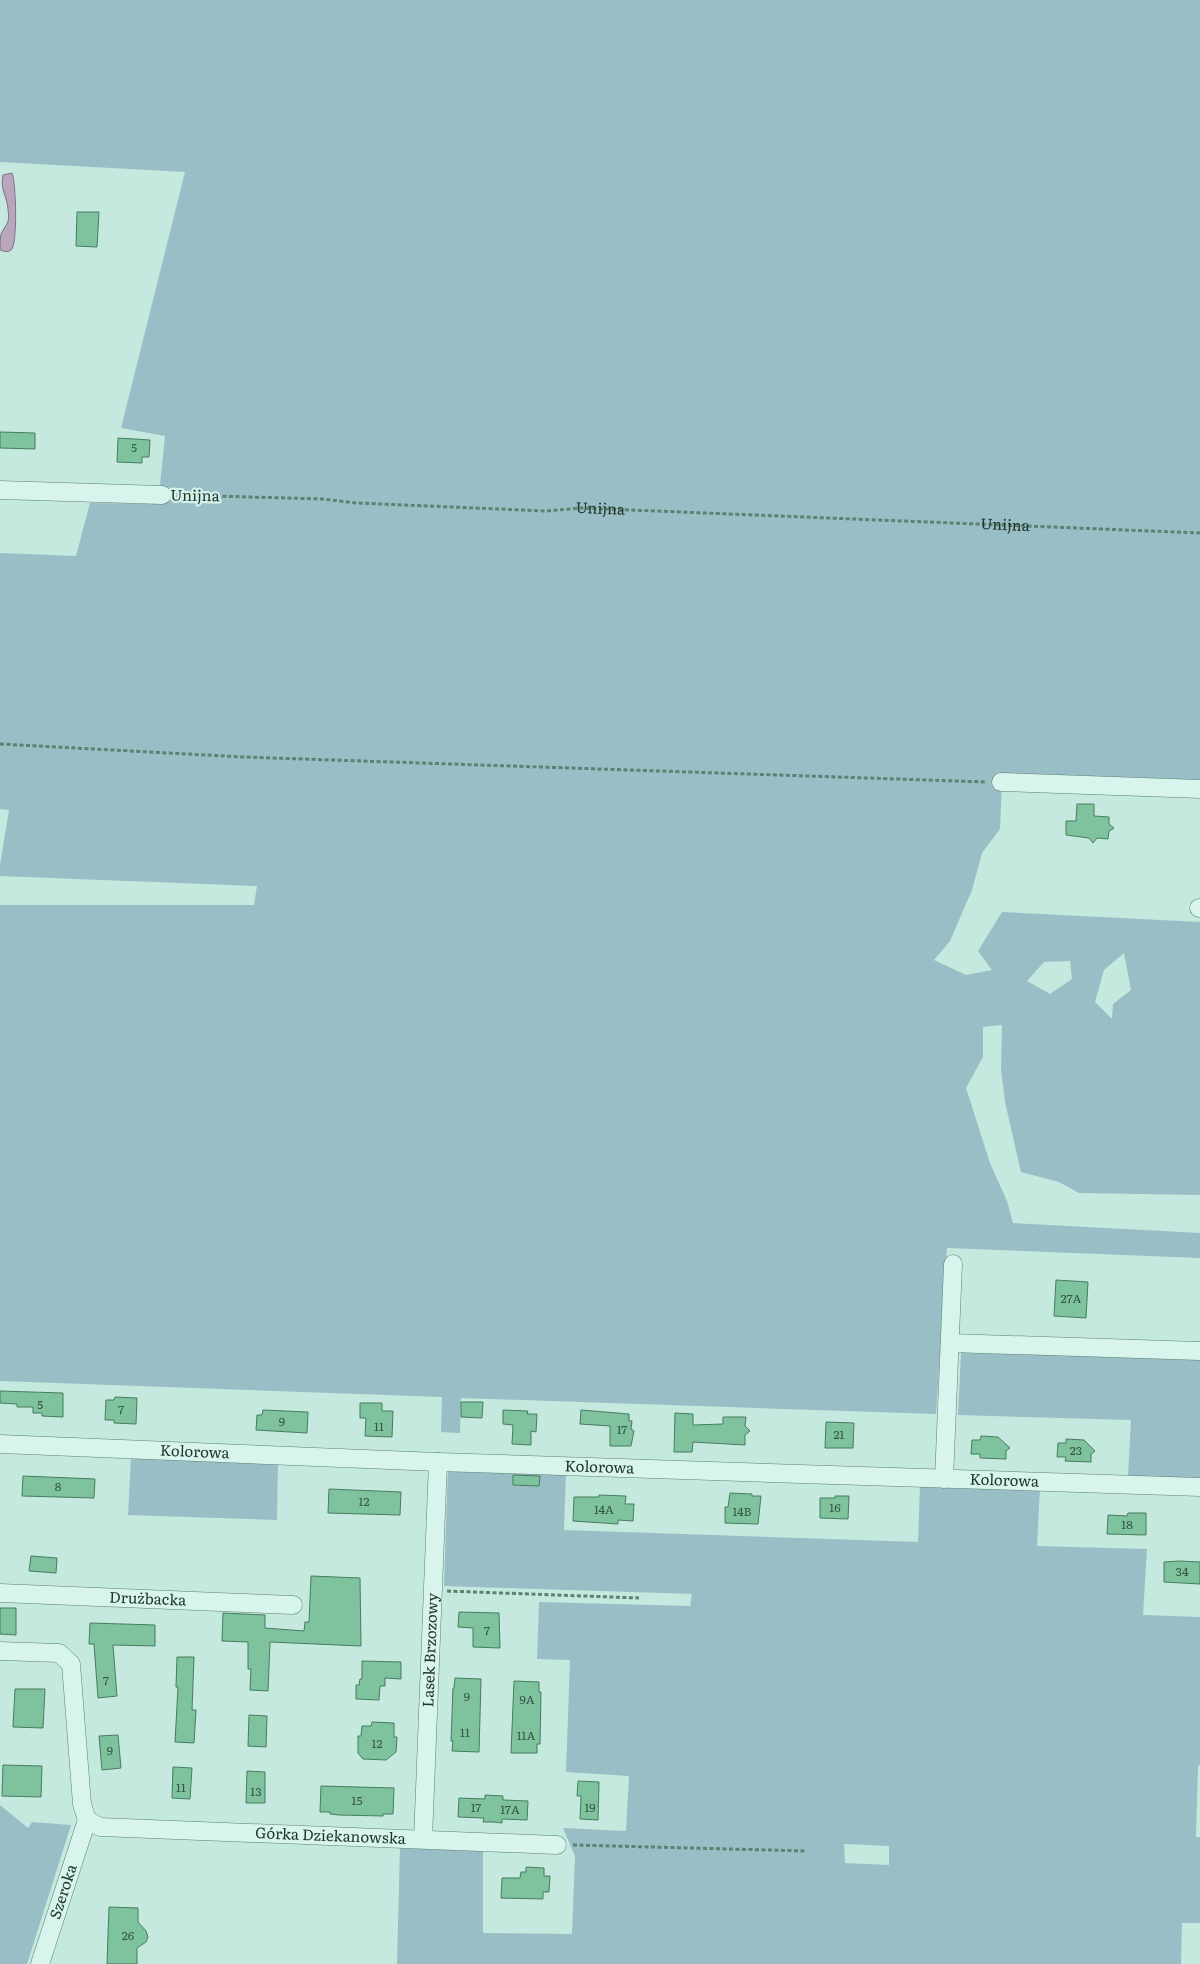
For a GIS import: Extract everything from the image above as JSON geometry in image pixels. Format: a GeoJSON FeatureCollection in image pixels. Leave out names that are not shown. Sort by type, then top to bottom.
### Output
{"type":"FeatureCollection","features":[{"type":"Feature","properties":{"kind":"street","name":"Unijna"},"geometry":{"type":"LineString","coordinates":[[0,490],[162,495]]}},
{"type":"Feature","properties":{"kind":"street"},"geometry":{"type":"LineString","coordinates":[[1002,782],[1200,789]]}},
{"type":"Feature","properties":{"kind":"street"},"geometry":{"type":"LineString","coordinates":[[944,1479],[953,1264]]}},
{"type":"Feature","properties":{"kind":"street"},"geometry":{"type":"LineString","coordinates":[[950,1343],[1200,1351]]}},
{"type":"Feature","properties":{"kind":"street","name":"Kolorowa"},"geometry":{"type":"LineString","coordinates":[[0,1444],[438,1462],[1200,1487]]}},
{"type":"Feature","properties":{"kind":"street","name":"Lasek Brzozowy"},"geometry":{"type":"LineString","coordinates":[[423,1839],[438,1462]]}},
{"type":"Feature","properties":{"kind":"street","name":"Drużbacka"},"geometry":{"type":"LineString","coordinates":[[0,1594],[294,1605]]}},
{"type":"Feature","properties":{"kind":"street"},"geometry":{"type":"LineString","coordinates":[[0,1651],[60,1653],[71,1664],[82,1804],[87,1820]]}},
{"type":"Feature","properties":{"kind":"street","name":"Górka Dziekanowska"},"geometry":{"type":"LineString","coordinates":[[87,1820],[100,1827],[120,1829],[557,1845]]}},
{"type":"Feature","properties":{"kind":"street","name":"Szeroka"},"geometry":{"type":"LineString","coordinates":[[40,1964],[87,1820]]}},
{"type":"Feature","properties":{"kind":"path","name":"Unijna"},"geometry":{"type":"LineString","coordinates":[[162,495],[323,499],[357,503],[536,511],[581,508],[1200,532]]}},
{"type":"Feature","properties":{"kind":"path"},"geometry":{"type":"LineString","coordinates":[[0,744],[243,757],[1002,782]]}},
{"type":"Feature","properties":{"kind":"path"},"geometry":{"type":"LineString","coordinates":[[433,1590],[639,1598]]}},
{"type":"Feature","properties":{"kind":"path"},"geometry":{"type":"LineString","coordinates":[[557,1845],[807,1851]]}},
{"type":"Feature","properties":{"kind":"shaded area"},"geometry":{"type":"Polygon","coordinates":[[[0,0],[1200,0],[1200,789],[1002,782],[1000,829],[982,853],[972,890],[950,941],[934,960],[966,975],[992,970],[978,951],[1002,912],[1200,922],[1200,1195],[1079,1193],[1059,1182],[1021,1172],[1005,1102],[1001,1069],[1002,1025],[983,1027],[983,1057],[966,1088],[990,1163],[1007,1201],[1013,1223],[1200,1233],[1200,1258],[947,1248],[936,1414],[461,1398],[460,1433],[441,1432],[442,1397],[0,1381],[0,905],[254,905],[257,886],[0,876],[9,810],[0,809],[0,553],[76,556],[90,503],[158,504],[165,436],[121,428],[185,172],[0,162],[0,0]],[[1124,953],[1104,970],[1095,1002],[1112,1019],[1113,1004],[1131,990],[1124,953]],[[1070,961],[1044,962],[1027,981],[1050,994],[1072,979],[1070,961]]]}},
{"type":"Feature","properties":{"kind":"shaded area"},"geometry":{"type":"Polygon","coordinates":[[[12,173],[15,200],[15,237],[11,250],[6,252],[0,250],[1,234],[9,218],[2,180],[3,175],[12,173]]]}},
{"type":"Feature","properties":{"kind":"shaded area"},"geometry":{"type":"Polygon","coordinates":[[[961,1353],[1200,1358],[1200,1480],[1128,1477],[1131,1420],[958,1415],[961,1353]]]}},
{"type":"Feature","properties":{"kind":"shaded area"},"geometry":{"type":"Polygon","coordinates":[[[131,1457],[278,1462],[277,1520],[128,1515],[131,1457]]]}},
{"type":"Feature","properties":{"kind":"shaded area"},"geometry":{"type":"Polygon","coordinates":[[[448,1467],[566,1473],[564,1530],[918,1542],[920,1485],[1040,1488],[1037,1546],[1147,1549],[1143,1615],[1200,1617],[1200,1765],[1198,1766],[1196,1837],[1200,1837],[1200,1923],[1182,1923],[1181,1964],[397,1964],[400,1847],[483,1850],[483,1933],[572,1934],[575,1856],[563,1828],[626,1831],[629,1776],[566,1772],[570,1660],[537,1659],[539,1602],[690,1606],[692,1594],[444,1586],[448,1467]],[[844,1844],[845,1863],[889,1865],[889,1846],[844,1844]]]}},
{"type":"Feature","properties":{"kind":"shaded area"},"geometry":{"type":"Polygon","coordinates":[[[0,1805],[28,1828],[32,1822],[71,1825],[27,1964],[0,1964],[0,1805]]]}},
{"type":"Feature","properties":{"kind":"building"},"geometry":{"type":"Polygon","coordinates":[[[77,212],[99,212],[97,247],[76,246],[77,212]]]}},
{"type":"Feature","properties":{"kind":"building"},"geometry":{"type":"Polygon","coordinates":[[[0,432],[35,433],[35,449],[0,448],[0,432]]]}},
{"type":"Feature","properties":{"kind":"building"},"geometry":{"type":"Polygon","coordinates":[[[118,438],[150,440],[149,457],[142,457],[142,463],[117,462],[118,438]]]}},
{"type":"Feature","properties":{"kind":"building"},"geometry":{"type":"Polygon","coordinates":[[[1077,804],[1094,804],[1094,816],[1109,817],[1109,824],[1114,828],[1109,831],[1108,839],[1097,838],[1093,843],[1089,838],[1066,835],[1066,821],[1076,821],[1077,804]]]}},
{"type":"Feature","properties":{"kind":"building"},"geometry":{"type":"Polygon","coordinates":[[[1056,1280],[1088,1282],[1086,1318],[1054,1316],[1056,1280]]]}},
{"type":"Feature","properties":{"kind":"building"},"geometry":{"type":"Polygon","coordinates":[[[0,1391],[63,1393],[63,1417],[42,1416],[42,1413],[33,1413],[33,1407],[17,1407],[17,1404],[0,1403],[0,1391]]]}},
{"type":"Feature","properties":{"kind":"building"},"geometry":{"type":"Polygon","coordinates":[[[115,1397],[137,1398],[136,1424],[114,1423],[114,1420],[105,1420],[106,1400],[114,1400],[115,1397]]]}},
{"type":"Feature","properties":{"kind":"building"},"geometry":{"type":"Polygon","coordinates":[[[461,1402],[483,1402],[482,1418],[461,1417],[461,1402]]]}},
{"type":"Feature","properties":{"kind":"building"},"geometry":{"type":"Polygon","coordinates":[[[360,1403],[382,1403],[382,1411],[393,1411],[392,1437],[365,1436],[366,1418],[360,1418],[360,1403]]]}},
{"type":"Feature","properties":{"kind":"building"},"geometry":{"type":"Polygon","coordinates":[[[263,1410],[308,1412],[307,1433],[256,1430],[257,1415],[262,1415],[263,1410]]]}},
{"type":"Feature","properties":{"kind":"building"},"geometry":{"type":"Polygon","coordinates":[[[503,1410],[528,1411],[527,1414],[537,1414],[536,1432],[531,1431],[531,1445],[512,1444],[513,1425],[503,1424],[503,1410]]]}},
{"type":"Feature","properties":{"kind":"building"},"geometry":{"type":"Polygon","coordinates":[[[581,1410],[629,1414],[629,1421],[632,1421],[631,1429],[634,1431],[631,1446],[610,1446],[610,1426],[580,1424],[581,1410]]]}},
{"type":"Feature","properties":{"kind":"building"},"geometry":{"type":"Polygon","coordinates":[[[675,1413],[693,1414],[693,1425],[723,1424],[723,1417],[746,1417],[745,1426],[750,1431],[745,1435],[745,1445],[693,1442],[692,1452],[674,1452],[675,1413]]]}},
{"type":"Feature","properties":{"kind":"building"},"geometry":{"type":"Polygon","coordinates":[[[826,1422],[854,1423],[853,1448],[825,1448],[826,1422]]]}},
{"type":"Feature","properties":{"kind":"building"},"geometry":{"type":"Polygon","coordinates":[[[981,1436],[998,1437],[1010,1448],[1006,1451],[1006,1459],[980,1458],[980,1454],[971,1454],[972,1440],[980,1440],[981,1436]]]}},
{"type":"Feature","properties":{"kind":"building"},"geometry":{"type":"Polygon","coordinates":[[[1066,1439],[1084,1440],[1095,1451],[1091,1454],[1091,1462],[1065,1461],[1066,1457],[1057,1457],[1058,1443],[1066,1443],[1066,1439]]]}},
{"type":"Feature","properties":{"kind":"building"},"geometry":{"type":"Polygon","coordinates":[[[513,1475],[540,1476],[539,1486],[513,1485],[513,1475]]]}},
{"type":"Feature","properties":{"kind":"building"},"geometry":{"type":"Polygon","coordinates":[[[23,1476],[95,1479],[94,1498],[22,1496],[23,1476]]]}},
{"type":"Feature","properties":{"kind":"building"},"geometry":{"type":"Polygon","coordinates":[[[329,1489],[401,1492],[400,1515],[328,1513],[329,1489]]]}},
{"type":"Feature","properties":{"kind":"building"},"geometry":{"type":"Polygon","coordinates":[[[730,1493],[761,1496],[758,1524],[725,1523],[725,1507],[728,1507],[730,1493]]]}},
{"type":"Feature","properties":{"kind":"building"},"geometry":{"type":"Polygon","coordinates":[[[599,1495],[626,1496],[625,1504],[634,1504],[633,1521],[618,1520],[618,1524],[573,1521],[574,1497],[599,1497],[599,1495]]]}},
{"type":"Feature","properties":{"kind":"building"},"geometry":{"type":"Polygon","coordinates":[[[835,1496],[849,1496],[848,1519],[820,1518],[820,1498],[835,1498],[835,1496]]]}},
{"type":"Feature","properties":{"kind":"building"},"geometry":{"type":"Polygon","coordinates":[[[1128,1513],[1146,1513],[1146,1535],[1107,1534],[1108,1515],[1127,1516],[1128,1513]]]}},
{"type":"Feature","properties":{"kind":"building"},"geometry":{"type":"Polygon","coordinates":[[[31,1556],[57,1558],[56,1573],[29,1571],[31,1556]]]}},
{"type":"Feature","properties":{"kind":"building"},"geometry":{"type":"Polygon","coordinates":[[[1164,1562],[1200,1562],[1200,1584],[1164,1582],[1164,1562]]]}},
{"type":"Feature","properties":{"kind":"building"},"geometry":{"type":"Polygon","coordinates":[[[311,1576],[360,1578],[361,1646],[270,1642],[268,1691],[250,1690],[251,1669],[248,1669],[248,1642],[222,1641],[223,1613],[265,1615],[265,1628],[304,1631],[305,1622],[309,1622],[311,1576]]]}},
{"type":"Feature","properties":{"kind":"building"},"geometry":{"type":"Polygon","coordinates":[[[0,1608],[16,1608],[16,1635],[0,1634],[0,1608]]]}},
{"type":"Feature","properties":{"kind":"building"},"geometry":{"type":"Polygon","coordinates":[[[459,1612],[499,1613],[500,1648],[473,1647],[473,1628],[458,1627],[459,1612]]]}},
{"type":"Feature","properties":{"kind":"building"},"geometry":{"type":"Polygon","coordinates":[[[90,1623],[155,1625],[155,1646],[113,1645],[117,1696],[98,1698],[94,1644],[89,1644],[90,1623]]]}},
{"type":"Feature","properties":{"kind":"building"},"geometry":{"type":"Polygon","coordinates":[[[177,1657],[194,1657],[192,1710],[196,1710],[194,1743],[175,1742],[178,1687],[176,1687],[177,1657]]]}},
{"type":"Feature","properties":{"kind":"building"},"geometry":{"type":"Polygon","coordinates":[[[362,1661],[401,1662],[401,1679],[385,1678],[385,1686],[380,1686],[379,1700],[356,1699],[356,1685],[359,1685],[360,1679],[362,1679],[362,1661]]]}},
{"type":"Feature","properties":{"kind":"building"},"geometry":{"type":"Polygon","coordinates":[[[455,1678],[481,1679],[479,1752],[452,1751],[453,1688],[455,1678]]]}},
{"type":"Feature","properties":{"kind":"building"},"geometry":{"type":"Polygon","coordinates":[[[514,1681],[539,1682],[539,1692],[541,1692],[540,1744],[537,1744],[537,1753],[511,1753],[514,1681]]]}},
{"type":"Feature","properties":{"kind":"building"},"geometry":{"type":"Polygon","coordinates":[[[15,1689],[45,1689],[43,1728],[13,1727],[15,1689]]]}},
{"type":"Feature","properties":{"kind":"building"},"geometry":{"type":"Polygon","coordinates":[[[249,1715],[267,1716],[266,1747],[248,1746],[249,1715]]]}},
{"type":"Feature","properties":{"kind":"building"},"geometry":{"type":"Polygon","coordinates":[[[372,1722],[394,1723],[394,1737],[397,1737],[396,1752],[386,1760],[363,1759],[358,1753],[358,1736],[361,1736],[362,1726],[371,1726],[372,1722]]]}},
{"type":"Feature","properties":{"kind":"building"},"geometry":{"type":"Polygon","coordinates":[[[118,1735],[121,1768],[102,1770],[99,1736],[118,1735]]]}},
{"type":"Feature","properties":{"kind":"building"},"geometry":{"type":"Polygon","coordinates":[[[3,1765],[42,1766],[41,1797],[2,1796],[3,1765]]]}},
{"type":"Feature","properties":{"kind":"building"},"geometry":{"type":"Polygon","coordinates":[[[173,1767],[192,1768],[190,1799],[172,1798],[173,1767]]]}},
{"type":"Feature","properties":{"kind":"building"},"geometry":{"type":"Polygon","coordinates":[[[247,1771],[265,1772],[265,1803],[246,1803],[247,1771]]]}},
{"type":"Feature","properties":{"kind":"building"},"geometry":{"type":"Polygon","coordinates":[[[578,1781],[599,1782],[598,1820],[580,1819],[581,1796],[577,1796],[578,1781]]]}},
{"type":"Feature","properties":{"kind":"building"},"geometry":{"type":"Polygon","coordinates":[[[321,1786],[394,1788],[393,1814],[383,1814],[383,1816],[339,1815],[330,1814],[330,1812],[320,1812],[321,1786]]]}},
{"type":"Feature","properties":{"kind":"building"},"geometry":{"type":"Polygon","coordinates":[[[485,1795],[503,1796],[503,1800],[528,1801],[527,1820],[502,1819],[502,1823],[483,1822],[484,1818],[458,1817],[459,1798],[485,1799],[485,1795]]]}},
{"type":"Feature","properties":{"kind":"building"},"geometry":{"type":"Polygon","coordinates":[[[526,1867],[544,1868],[544,1876],[550,1876],[549,1892],[543,1892],[543,1899],[501,1898],[502,1878],[520,1878],[521,1872],[526,1872],[526,1867]]]}},
{"type":"Feature","properties":{"kind":"building"},"geometry":{"type":"Polygon","coordinates":[[[109,1907],[138,1908],[138,1922],[146,1931],[148,1937],[146,1942],[137,1948],[137,1964],[107,1964],[109,1907]]]}}]}
